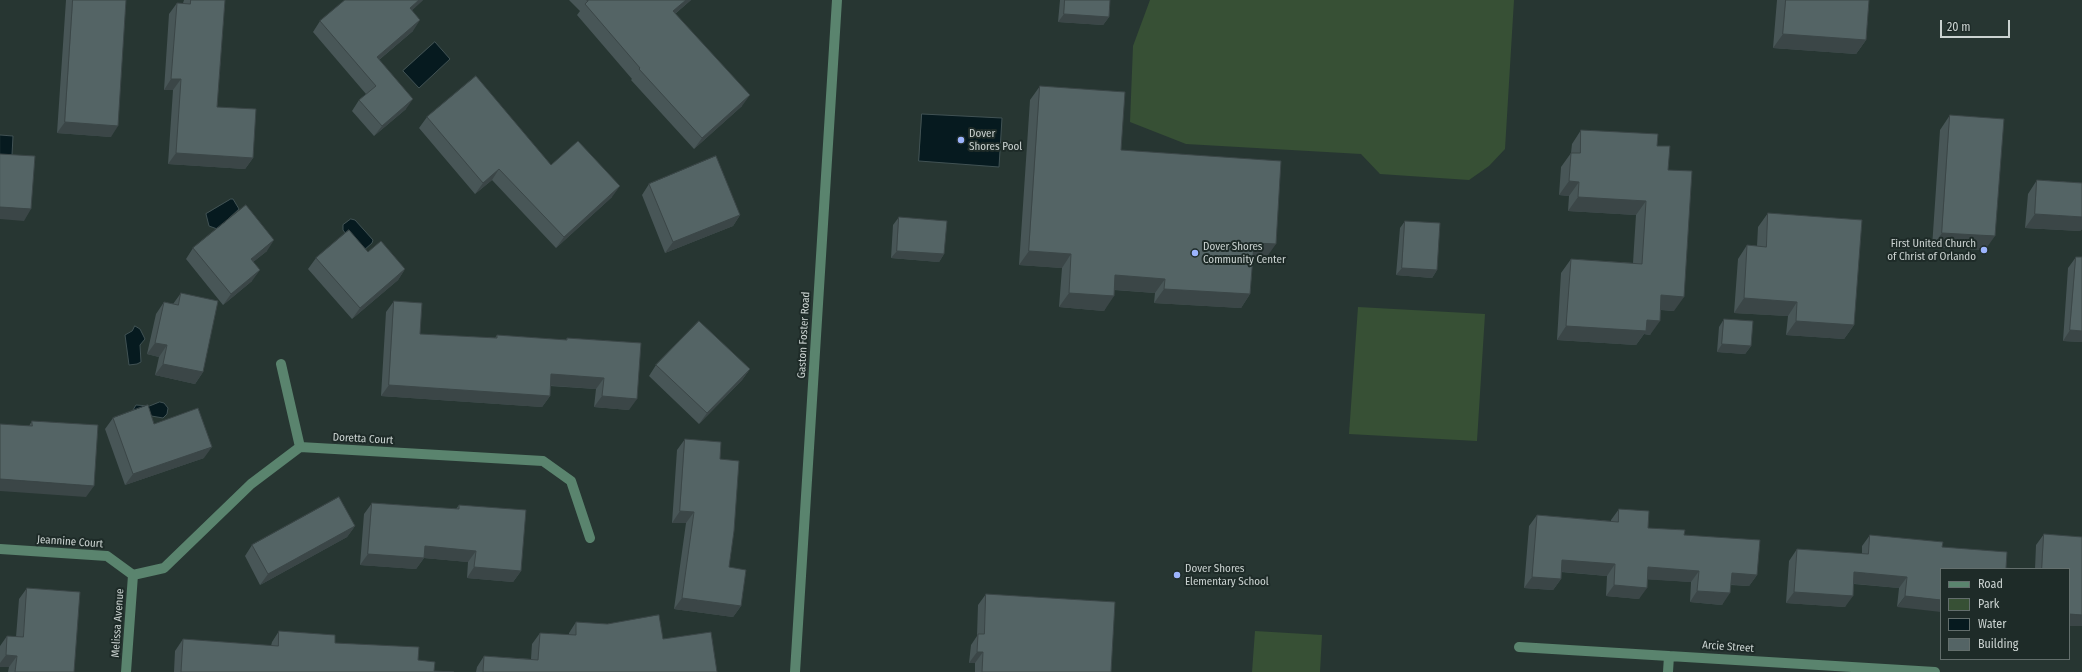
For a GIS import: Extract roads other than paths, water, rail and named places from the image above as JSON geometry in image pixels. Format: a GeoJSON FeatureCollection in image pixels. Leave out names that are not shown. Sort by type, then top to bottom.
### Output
{"type":"FeatureCollection","features":[{"type":"Feature","properties":{"kind":"street","name":"Gaston Foster Road"},"geometry":{"type":"LineString","coordinates":[[795,672],[837,0]]}},
{"type":"Feature","properties":{"kind":"street"},"geometry":{"type":"LineString","coordinates":[[133,575],[164,568],[251,484],[300,447],[281,364]]}},
{"type":"Feature","properties":{"kind":"street","name":"Doretta Court"},"geometry":{"type":"LineString","coordinates":[[300,447],[543,461],[571,481],[590,538]]}},
{"type":"Feature","properties":{"kind":"street","name":"Jeannine Court"},"geometry":{"type":"LineString","coordinates":[[0,549],[107,556],[133,575]]}},
{"type":"Feature","properties":{"kind":"street","name":"Melissa Avenue"},"geometry":{"type":"LineString","coordinates":[[126,672],[133,575]]}},
{"type":"Feature","properties":{"kind":"street","name":"Arcie Street"},"geometry":{"type":"LineString","coordinates":[[1519,647],[1935,672]]}},
{"type":"Feature","properties":{"kind":"street"},"geometry":{"type":"LineString","coordinates":[[1668,672],[1669,656]]}},
{"type":"Feature","properties":{"kind":"water"},"geometry":{"type":"Polygon","coordinates":[[[435,42],[450,59],[419,88],[403,71],[435,42]]]}},
{"type":"Feature","properties":{"kind":"water","name":"Dover Shores Pool"},"geometry":{"type":"Polygon","coordinates":[[[922,114],[1002,118],[999,167],[919,161],[922,114]]]}},
{"type":"Feature","properties":{"kind":"water"},"geometry":{"type":"Polygon","coordinates":[[[0,135],[13,136],[12,155],[0,155],[0,135]]]}},
{"type":"Feature","properties":{"kind":"water"},"geometry":{"type":"Polygon","coordinates":[[[233,199],[239,209],[226,221],[226,226],[220,230],[209,226],[206,214],[233,199]]]}},
{"type":"Feature","properties":{"kind":"water"},"geometry":{"type":"Polygon","coordinates":[[[351,219],[355,220],[373,240],[372,243],[363,251],[358,250],[343,230],[343,225],[351,219]]]}},
{"type":"Feature","properties":{"kind":"water"},"geometry":{"type":"Polygon","coordinates":[[[135,326],[140,329],[145,339],[140,345],[141,362],[129,365],[125,335],[132,331],[135,326]]]}},
{"type":"Feature","properties":{"kind":"water"},"geometry":{"type":"Polygon","coordinates":[[[160,402],[164,403],[168,408],[167,414],[163,418],[134,413],[133,410],[136,405],[149,406],[160,402]]]}},
{"type":"Feature","properties":{"kind":"place","name":"Dover Shores Pool"},"geometry":{"type":"Point","coordinates":[961,140]}},
{"type":"Feature","properties":{"kind":"place","name":"First United Church of Christ of Orlando"},"geometry":{"type":"Point","coordinates":[1984,250]}},
{"type":"Feature","properties":{"kind":"place","name":"Dover Shores Community Center"},"geometry":{"type":"Point","coordinates":[1195,253]}},
{"type":"Feature","properties":{"kind":"place","name":"Dover Shores Elementary School"},"geometry":{"type":"Point","coordinates":[1177,575]}}]}
